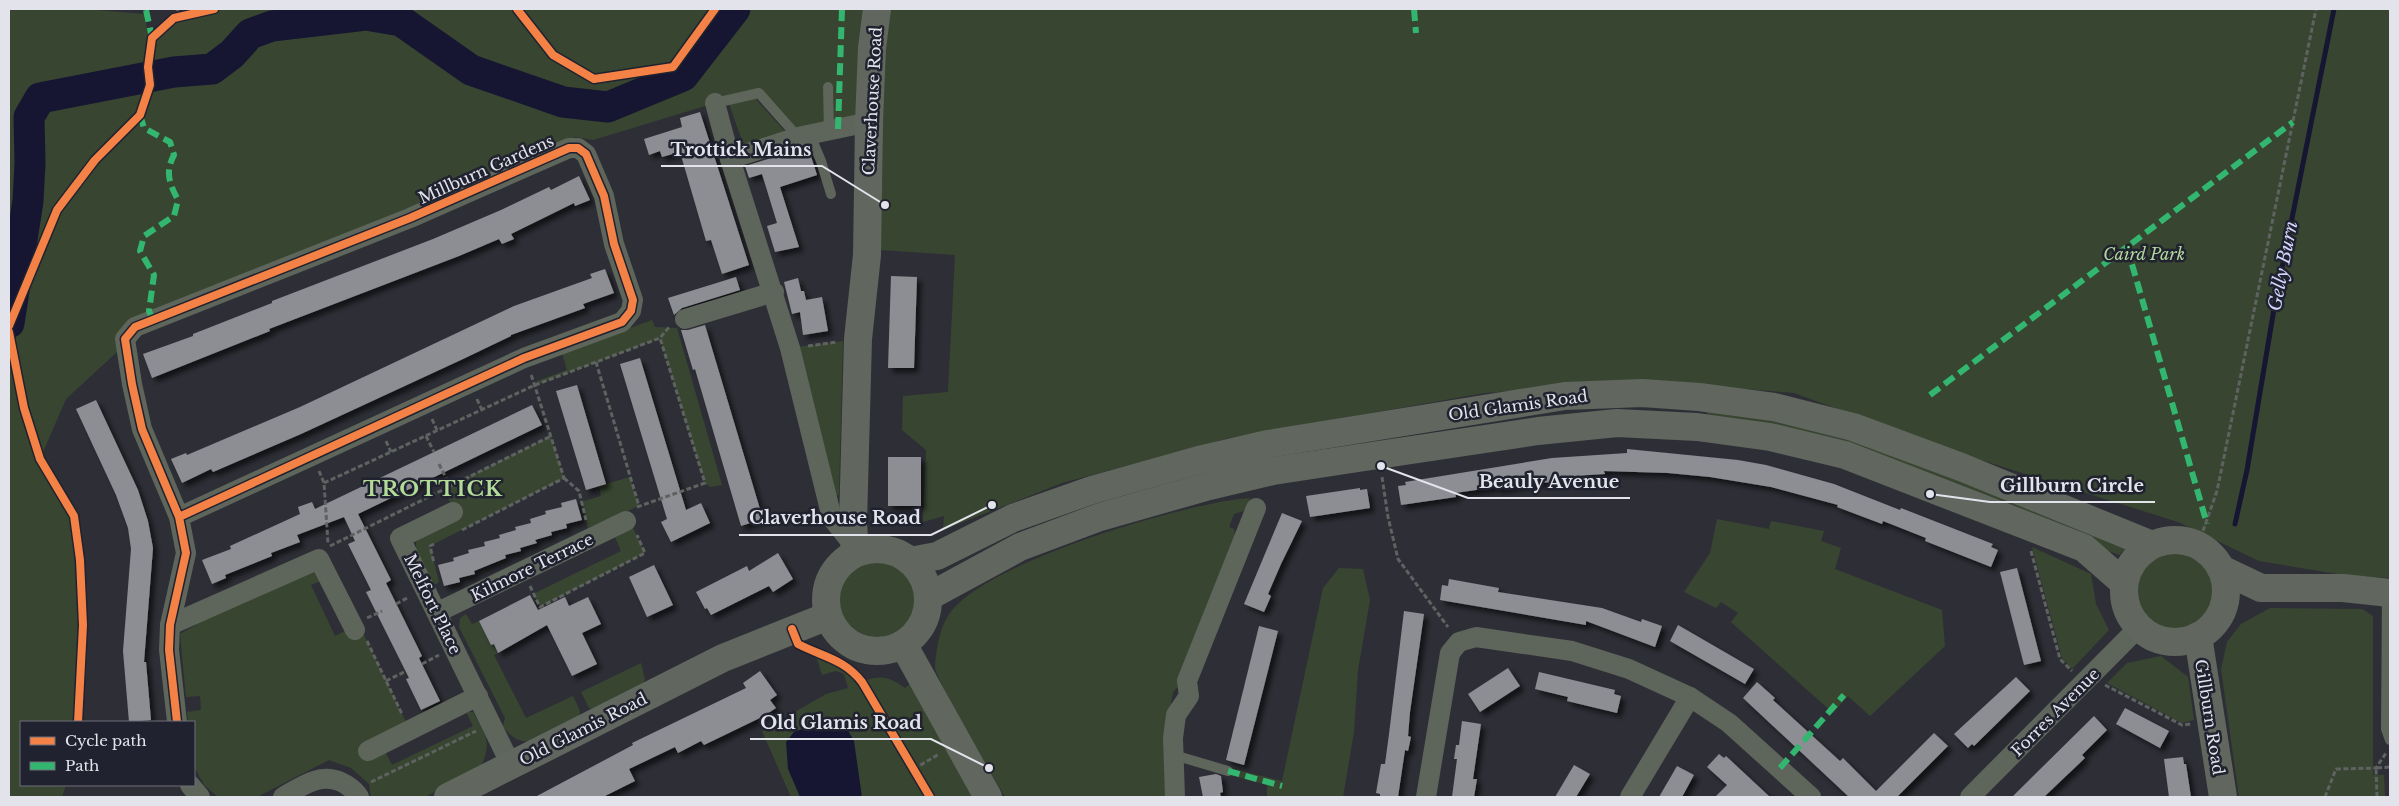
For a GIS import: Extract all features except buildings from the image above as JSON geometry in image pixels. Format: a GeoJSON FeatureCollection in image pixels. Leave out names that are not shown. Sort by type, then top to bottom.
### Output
{"type":"FeatureCollection","features":[{"type":"Feature","properties":{"kind":"street","name":"Claverhouse Road"},"geometry":{"type":"LineString","coordinates":[[855,550],[853,523],[858,339],[867,255],[869,122],[872,48],[876,9]]}},
{"type":"Feature","properties":{"kind":"street"},"geometry":{"type":"LineString","coordinates":[[715,103],[730,159],[774,292],[790,348],[832,518],[855,550]]}},
{"type":"Feature","properties":{"kind":"street"},"geometry":{"type":"LineString","coordinates":[[730,159],[812,134],[869,122]]}},
{"type":"Feature","properties":{"kind":"street","name":"Millburn Gardens"},"geometry":{"type":"LineString","coordinates":[[176,721],[169,650],[170,625],[186,553],[179,517],[142,429],[125,339],[135,327],[410,218],[569,148],[578,148],[586,154],[604,196],[614,244],[633,300],[631,311],[622,322],[524,358],[179,517]]}},
{"type":"Feature","properties":{"kind":"street"},"geometry":{"type":"LineString","coordinates":[[685,319],[774,292]]}},
{"type":"Feature","properties":{"kind":"street","name":"Old Glamis Road"},"geometry":{"type":"LineString","coordinates":[[910,561],[937,556],[1014,518],[1092,490],[1199,460],[1268,444],[1565,396],[1642,393],[1699,397],[1774,407],[1853,426],[2152,545]]}},
{"type":"Feature","properties":{"kind":"street"},"geometry":{"type":"LineString","coordinates":[[1697,427],[1699,397]]}},
{"type":"Feature","properties":{"kind":"street","name":"Old Glamis Road"},"geometry":{"type":"LineString","coordinates":[[928,597],[1020,547],[1100,517],[1209,486],[1273,471],[1538,431],[1617,423],[1697,427],[1770,437],[1844,455],[2084,548],[2124,583]]}},
{"type":"Feature","properties":{"kind":"street","name":"Melfort Place"},"geometry":{"type":"LineString","coordinates":[[452,512],[400,538],[438,612],[511,765]]}},
{"type":"Feature","properties":{"kind":"street","name":"Kilmore Terrace"},"geometry":{"type":"LineString","coordinates":[[438,612],[590,539],[633,516]]}},
{"type":"Feature","properties":{"kind":"street"},"geometry":{"type":"LineString","coordinates":[[1175,797],[1174,755],[1176,715],[1189,696],[1187,681],[1246,518]]}},
{"type":"Feature","properties":{"kind":"street"},"geometry":{"type":"LineString","coordinates":[[2175,540],[2198,545],[2211,555],[2221,569],[2226,592],[2221,613],[2211,627],[2198,636],[2182,641],[2167,641],[2152,636],[2139,627],[2127,606],[2124,583],[2129,568],[2139,554],[2152,545],[2175,540]]}},
{"type":"Feature","properties":{"kind":"street"},"geometry":{"type":"LineString","coordinates":[[884,549],[898,553],[910,561],[922,577],[928,597],[926,614],[917,631],[903,644],[886,650],[869,650],[852,645],[838,633],[828,616],[825,598],[829,581],[837,568],[855,550],[884,549]]}},
{"type":"Feature","properties":{"kind":"street"},"geometry":{"type":"LineString","coordinates":[[170,625],[324,553],[354,630]]}},
{"type":"Feature","properties":{"kind":"street"},"geometry":{"type":"LineString","coordinates":[[2221,569],[2261,588],[2343,588],[2389,593]]}},
{"type":"Feature","properties":{"kind":"street"},"geometry":{"type":"LineString","coordinates":[[2221,613],[2261,588]]}},
{"type":"Feature","properties":{"kind":"street","name":"Old Glamis Road"},"geometry":{"type":"LineString","coordinates":[[448,797],[723,658],[828,616]]}},
{"type":"Feature","properties":{"kind":"street","name":"Forres Avenue"},"geometry":{"type":"LineString","coordinates":[[1970,797],[2139,627]]}},
{"type":"Feature","properties":{"kind":"street","name":"Gillburn Road"},"geometry":{"type":"LineString","coordinates":[[2198,636],[2223,797]]}},
{"type":"Feature","properties":{"kind":"street"},"geometry":{"type":"LineString","coordinates":[[1426,797],[1450,653],[1459,642],[1476,637],[1572,651],[1629,669],[1690,697],[1729,723],[1811,797]]}},
{"type":"Feature","properties":{"kind":"street"},"geometry":{"type":"LineString","coordinates":[[903,644],[988,797]]}},
{"type":"Feature","properties":{"kind":"street"},"geometry":{"type":"LineString","coordinates":[[368,751],[478,696]]}},
{"type":"Feature","properties":{"kind":"street"},"geometry":{"type":"LineString","coordinates":[[1630,797],[1690,697]]}},
{"type":"Feature","properties":{"kind":"street"},"geometry":{"type":"LineString","coordinates":[[283,797],[309,781],[335,778],[357,794]]}},
{"type":"Feature","properties":{"kind":"street"},"geometry":{"type":"LineString","coordinates":[[191,786],[200,797]]}},
{"type":"Feature","properties":{"kind":"lane"},"geometry":{"type":"LineString","coordinates":[[812,134],[828,87]]}},
{"type":"Feature","properties":{"kind":"lane"},"geometry":{"type":"LineString","coordinates":[[715,103],[759,93],[812,134],[831,194]]}},
{"type":"Feature","properties":{"kind":"lane"},"geometry":{"type":"LineString","coordinates":[[2389,593],[2386,729],[2390,740]]}},
{"type":"Feature","properties":{"kind":"lane"},"geometry":{"type":"LineString","coordinates":[[1174,755],[1228,771]]}},
{"type":"Feature","properties":{"kind":"path"},"geometry":{"type":"LineString","coordinates":[[2198,545],[2207,524],[2222,472],[2316,9]]}},
{"type":"Feature","properties":{"kind":"path"},"geometry":{"type":"LineString","coordinates":[[164,15],[178,14]]}},
{"type":"Feature","properties":{"kind":"path"},"geometry":{"type":"LineString","coordinates":[[167,24],[178,14]]}},
{"type":"Feature","properties":{"kind":"path"},"geometry":{"type":"LineString","coordinates":[[324,483],[536,385],[660,338],[669,326],[685,319]]}},
{"type":"Feature","properties":{"kind":"path"},"geometry":{"type":"LineString","coordinates":[[633,516],[705,483],[660,338]]}},
{"type":"Feature","properties":{"kind":"path"},"geometry":{"type":"LineString","coordinates":[[790,348],[858,339]]}},
{"type":"Feature","properties":{"kind":"path"},"geometry":{"type":"LineString","coordinates":[[524,358],[536,385],[564,478],[579,492],[590,539]]}},
{"type":"Feature","properties":{"kind":"path"},"geometry":{"type":"LineString","coordinates":[[522,571],[540,607],[645,553],[633,516],[596,362]]}},
{"type":"Feature","properties":{"kind":"path"},"geometry":{"type":"LineString","coordinates":[[426,436],[434,452]]}},
{"type":"Feature","properties":{"kind":"path"},"geometry":{"type":"LineString","coordinates":[[311,456],[324,483],[324,553],[450,486],[551,436]]}},
{"type":"Feature","properties":{"kind":"path"},"geometry":{"type":"LineString","coordinates":[[1378,455],[1388,517],[1398,559],[1459,642]]}},
{"type":"Feature","properties":{"kind":"path"},"geometry":{"type":"LineString","coordinates":[[440,464],[450,486]]}},
{"type":"Feature","properties":{"kind":"path"},"geometry":{"type":"LineString","coordinates":[[454,534],[564,478]]}},
{"type":"Feature","properties":{"kind":"path"},"geometry":{"type":"LineString","coordinates":[[435,564],[430,546],[438,542]]}},
{"type":"Feature","properties":{"kind":"path"},"geometry":{"type":"LineString","coordinates":[[396,604],[426,588]]}},
{"type":"Feature","properties":{"kind":"path"},"geometry":{"type":"LineString","coordinates":[[354,630],[363,634],[410,730]]}},
{"type":"Feature","properties":{"kind":"path"},"geometry":{"type":"LineString","coordinates":[[386,681],[406,672]]}},
{"type":"Feature","properties":{"kind":"path"},"geometry":{"type":"LineString","coordinates":[[357,794],[490,724]]}},
{"type":"Feature","properties":{"kind":"path"},"geometry":{"type":"LineString","coordinates":[[909,761],[916,772],[957,744]]}},
{"type":"Feature","properties":{"kind":"path"},"geometry":{"type":"LineString","coordinates":[[2377,797],[2376,768],[2390,746]]}},
{"type":"Feature","properties":{"kind":"path"},"geometry":{"type":"LineString","coordinates":[[2325,797],[2336,769],[2390,768]]}},
{"type":"Feature","properties":{"kind":"green space"},"geometry":{"type":"Polygon","coordinates":[[[9,9],[84,9],[144,14],[149,37],[152,38],[174,18],[214,9],[877,9],[869,122],[798,137],[759,93],[715,103],[593,140],[575,137],[407,211],[149,311],[118,351],[66,399],[40,459],[74,516],[80,560],[83,625],[78,721],[20,721],[20,786],[66,786],[62,797],[9,797],[9,9]]]}},
{"type":"Feature","properties":{"kind":"green space","name":"Caird Park"},"geometry":{"type":"Polygon","coordinates":[[[888,9],[2390,9],[2390,578],[2343,575],[2259,561],[2178,522],[1959,453],[1794,393],[1649,381],[1485,393],[1229,438],[1062,483],[943,530],[944,516],[923,522],[926,450],[902,430],[903,396],[948,392],[955,255],[880,250],[879,124],[888,9]]]}},
{"type":"Feature","properties":{"kind":"green space"},"geometry":{"type":"Polygon","coordinates":[[[754,97],[789,136],[745,149],[729,104],[754,97]]]}},
{"type":"Feature","properties":{"kind":"green space"},"geometry":{"type":"Polygon","coordinates":[[[652,320],[655,327],[677,328],[722,485],[710,487],[705,483],[660,338],[536,385],[537,381],[567,370],[562,353],[652,320]]]}},
{"type":"Feature","properties":{"kind":"green space"},"geometry":{"type":"Polygon","coordinates":[[[843,341],[839,495],[833,496],[797,347],[843,341]]]}},
{"type":"Feature","properties":{"kind":"green space"},"geometry":{"type":"Polygon","coordinates":[[[1710,407],[1850,435],[2129,545],[2119,555],[1846,447],[1708,419],[1707,412],[1710,407]]]}},
{"type":"Feature","properties":{"kind":"green space"},"geometry":{"type":"Polygon","coordinates":[[[551,436],[564,478],[430,546],[439,582],[434,585],[416,552],[416,542],[451,504],[443,489],[551,436]]]}},
{"type":"Feature","properties":{"kind":"green space"},"geometry":{"type":"Polygon","coordinates":[[[630,477],[639,506],[588,528],[581,502],[601,496],[599,486],[630,477]]]}},
{"type":"Feature","properties":{"kind":"green space"},"geometry":{"type":"Polygon","coordinates":[[[1250,498],[1244,511],[1234,514],[1229,527],[1234,529],[1235,535],[1181,683],[1173,692],[1165,737],[1168,797],[1005,797],[978,751],[935,667],[940,634],[948,616],[968,596],[1000,576],[1041,556],[1136,523],[1221,502],[1250,498]]]}},
{"type":"Feature","properties":{"kind":"green space"},"geometry":{"type":"Polygon","coordinates":[[[1717,519],[1769,529],[1771,521],[1824,531],[1821,541],[1841,548],[1835,569],[1942,610],[1945,646],[1870,716],[1848,696],[1833,713],[1731,622],[1738,613],[1721,602],[1716,608],[1684,592],[1710,553],[1717,519]]]}},
{"type":"Feature","properties":{"kind":"green space"},"geometry":{"type":"Polygon","coordinates":[[[633,528],[645,553],[540,607],[533,594],[621,551],[615,537],[633,528]]]}},
{"type":"Feature","properties":{"kind":"green space"},"geometry":{"type":"Polygon","coordinates":[[[2032,547],[2091,574],[2096,604],[2109,630],[2072,669],[2062,658],[2032,547]]]}},
{"type":"Feature","properties":{"kind":"green space"},"geometry":{"type":"Polygon","coordinates":[[[2174,551],[2189,554],[2202,563],[2211,576],[2214,591],[2211,606],[2202,619],[2189,628],[2174,631],[2159,628],[2146,619],[2137,606],[2134,591],[2137,576],[2146,563],[2159,554],[2174,551]]]}},
{"type":"Feature","properties":{"kind":"green space"},"geometry":{"type":"Polygon","coordinates":[[[877,560],[892,563],[905,571],[913,584],[916,599],[913,614],[905,627],[892,635],[877,638],[862,635],[849,627],[841,614],[838,599],[841,584],[849,571],[862,563],[877,560]]]}},
{"type":"Feature","properties":{"kind":"green space"},"geometry":{"type":"Polygon","coordinates":[[[1339,568],[1363,569],[1370,600],[1358,670],[1354,732],[1343,797],[1267,797],[1267,785],[1227,774],[1229,768],[1282,781],[1323,588],[1339,568]]]}},
{"type":"Feature","properties":{"kind":"green space"},"geometry":{"type":"Polygon","coordinates":[[[305,571],[315,572],[323,580],[311,585],[335,636],[347,630],[363,633],[406,722],[362,743],[368,758],[385,751],[392,765],[473,726],[466,712],[473,712],[484,733],[487,744],[481,767],[425,797],[371,797],[369,784],[351,768],[329,760],[257,797],[218,797],[205,786],[195,769],[195,721],[188,721],[187,712],[201,710],[200,696],[186,697],[180,634],[196,625],[199,619],[305,571]]]}},
{"type":"Feature","properties":{"kind":"green space"},"geometry":{"type":"Polygon","coordinates":[[[2270,608],[2362,609],[2373,616],[2373,775],[2384,775],[2385,797],[2239,797],[2221,669],[2227,642],[2241,624],[2270,608]]]}},
{"type":"Feature","properties":{"kind":"green space"},"geometry":{"type":"Polygon","coordinates":[[[466,614],[472,624],[479,621],[491,645],[494,644],[498,653],[494,655],[526,718],[573,696],[580,711],[579,719],[540,739],[520,740],[511,735],[503,726],[505,718],[459,627],[460,618],[466,614]]]}},
{"type":"Feature","properties":{"kind":"green space"},"geometry":{"type":"Polygon","coordinates":[[[815,653],[841,664],[862,682],[880,677],[890,679],[905,688],[912,682],[979,797],[791,797],[762,731],[826,694],[848,688],[844,674],[836,671],[822,675],[815,653]]]}},
{"type":"Feature","properties":{"kind":"green space"},"geometry":{"type":"Polygon","coordinates":[[[2161,656],[2188,677],[2194,720],[2182,723],[2107,683],[2127,663],[2161,656]]]}},
{"type":"Feature","properties":{"kind":"green space"},"geometry":{"type":"Polygon","coordinates":[[[641,663],[645,680],[640,688],[597,710],[589,708],[581,692],[641,663]]]}},
{"type":"Feature","properties":{"kind":"shaded area"},"geometry":{"type":"Polygon","coordinates":[[[830,719],[845,725],[854,741],[862,797],[800,797],[788,769],[786,742],[794,732],[830,719]]]}},
{"type":"Feature","properties":{"kind":"waterway"},"geometry":{"type":"LineString","coordinates":[[9,323],[28,201],[30,163],[29,117],[40,98],[174,72],[212,69],[232,54],[250,34],[272,26],[366,15],[401,21],[471,70],[563,102],[608,107],[683,76],[735,9]]}},
{"type":"Feature","properties":{"kind":"waterway","name":"Gelly Burn"},"geometry":{"type":"LineString","coordinates":[[2235,524],[2247,470],[2275,303],[2334,9]]}},
{"type":"Feature","properties":{"kind":"marked path"},"geometry":{"type":"LineString","coordinates":[[838,129],[842,9]]}},
{"type":"Feature","properties":{"kind":"marked path"},"geometry":{"type":"LineString","coordinates":[[1414,9],[1416,33]]}},
{"type":"Feature","properties":{"kind":"marked path"},"geometry":{"type":"LineString","coordinates":[[146,10],[152,38]]}},
{"type":"Feature","properties":{"kind":"marked path"},"geometry":{"type":"LineString","coordinates":[[140,115],[144,128],[170,142],[174,155],[171,161],[169,178],[178,200],[174,216],[144,236],[140,251],[154,275],[149,311],[153,320]]}},
{"type":"Feature","properties":{"kind":"marked path"},"geometry":{"type":"LineString","coordinates":[[1930,395],[2293,122]]}},
{"type":"Feature","properties":{"kind":"marked path"},"geometry":{"type":"LineString","coordinates":[[2127,247],[2207,524]]}},
{"type":"Feature","properties":{"kind":"marked path"},"geometry":{"type":"LineString","coordinates":[[1780,768],[1844,695]]}},
{"type":"Feature","properties":{"kind":"marked path"},"geometry":{"type":"LineString","coordinates":[[1228,771],[1282,786]]}},
{"type":"Feature","properties":{"kind":"cycle path"},"geometry":{"type":"LineString","coordinates":[[9,326],[57,210],[95,160],[140,115],[150,85],[148,67],[152,38],[174,18],[214,9]]}},
{"type":"Feature","properties":{"kind":"cycle path"},"geometry":{"type":"LineString","coordinates":[[517,9],[553,55],[594,79],[673,67],[715,9]]}},
{"type":"Feature","properties":{"kind":"cycle path"},"geometry":{"type":"LineString","coordinates":[[569,148],[578,148],[586,154],[604,196],[614,244],[633,300],[631,311],[622,322],[524,358],[179,517],[142,429],[125,339],[135,327],[410,218],[569,148]]}},
{"type":"Feature","properties":{"kind":"cycle path"},"geometry":{"type":"LineString","coordinates":[[9,332],[24,408],[40,459],[74,516],[80,560],[83,625],[78,721]]}},
{"type":"Feature","properties":{"kind":"cycle path"},"geometry":{"type":"LineString","coordinates":[[177,721],[169,650],[170,625],[186,553],[179,517]]}},
{"type":"Feature","properties":{"kind":"cycle path"},"geometry":{"type":"LineString","coordinates":[[792,629],[798,644],[840,663],[862,682],[930,797]]}},
{"type":"Feature","properties":{"kind":"place","name":"Trottick Mains"},"geometry":{"type":"Point","coordinates":[885,205]}},
{"type":"Feature","properties":{"kind":"place","name":"Beauly Avenue"},"geometry":{"type":"Point","coordinates":[1381,466]}},
{"type":"Feature","properties":{"kind":"place","name":"Gillburn Circle"},"geometry":{"type":"Point","coordinates":[1930,494]}},
{"type":"Feature","properties":{"kind":"place","name":"Claverhouse Road"},"geometry":{"type":"Point","coordinates":[992,505]}},
{"type":"Feature","properties":{"kind":"place","name":"Old Glamis Road"},"geometry":{"type":"Point","coordinates":[989,768]}},
{"type":"Feature","properties":{"kind":"district","name":"TROTTICK"},"geometry":{"type":"Point","coordinates":[433,489]}}]}
